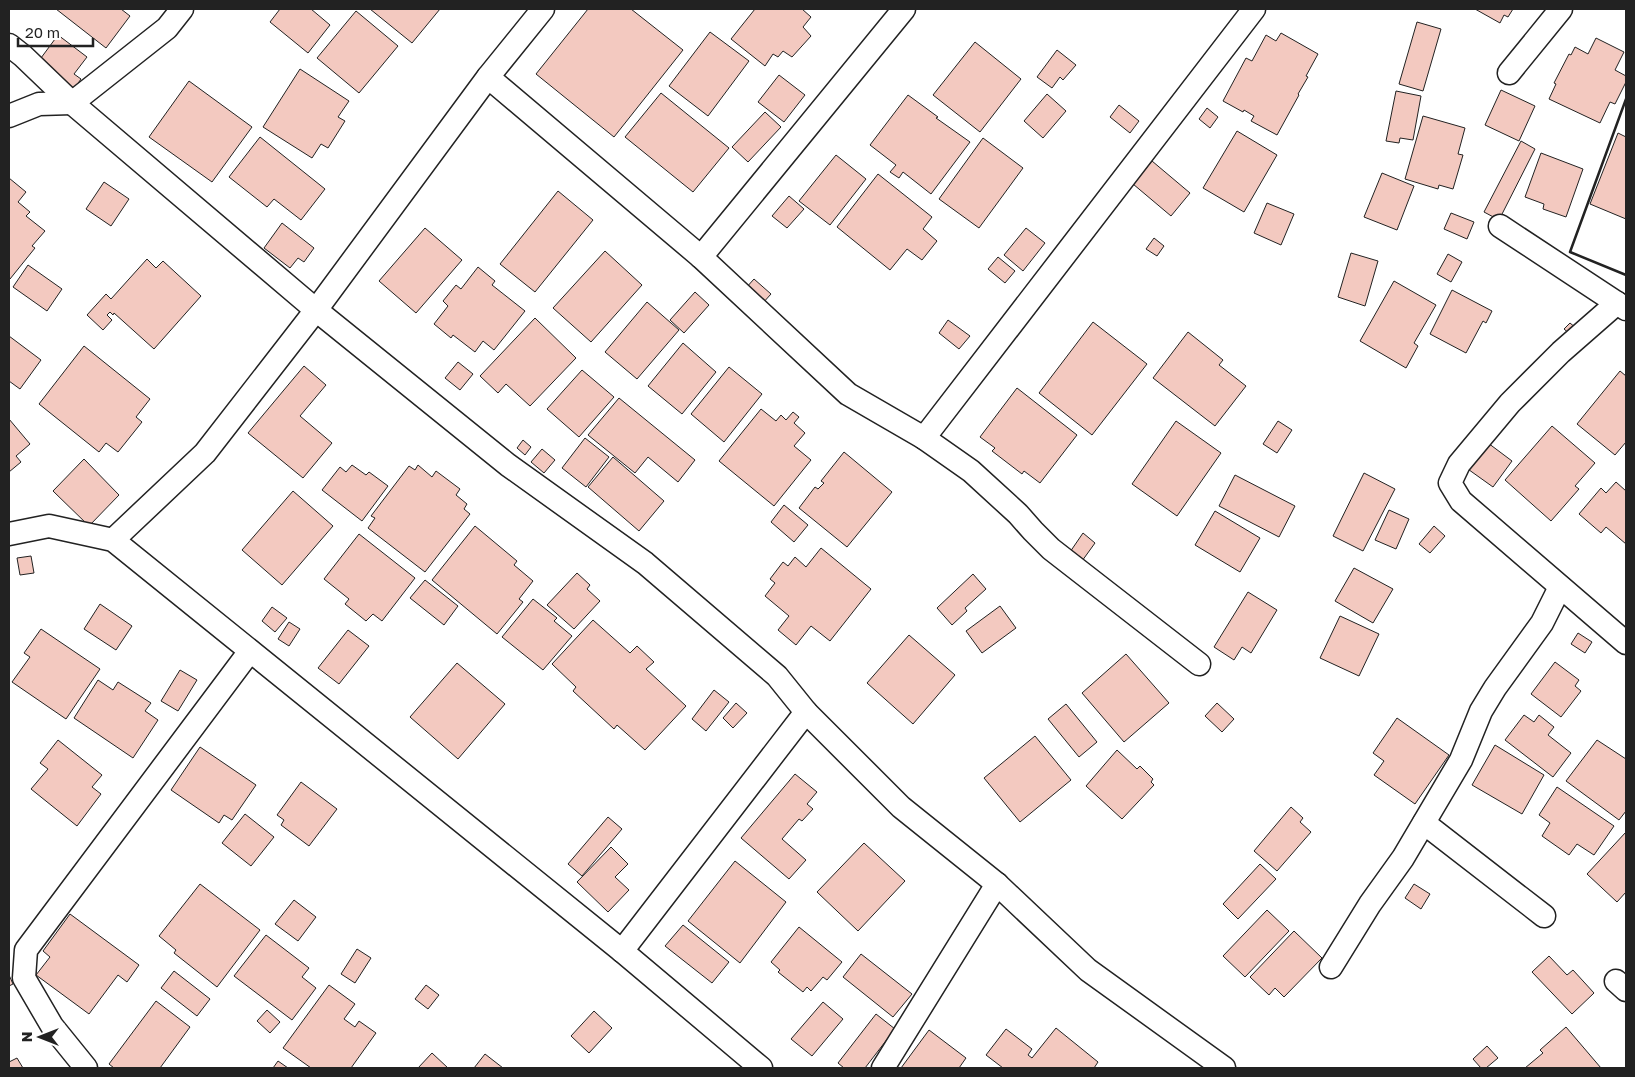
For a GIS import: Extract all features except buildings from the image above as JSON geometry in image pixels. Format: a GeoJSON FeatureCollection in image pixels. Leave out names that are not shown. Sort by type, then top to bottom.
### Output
{"type":"FeatureCollection","features":[{"type":"Feature","properties":{"kind":"street"},"geometry":{"type":"LineString","coordinates":[[9,116],[39,104],[72,103],[167,28],[182,9]]}},
{"type":"Feature","properties":{"kind":"street"},"geometry":{"type":"LineString","coordinates":[[113,540],[205,452],[316,310],[488,76],[542,9]]}},
{"type":"Feature","properties":{"kind":"street"},"geometry":{"type":"LineString","coordinates":[[701,258],[904,9]]}},
{"type":"Feature","properties":{"kind":"street"},"geometry":{"type":"LineString","coordinates":[[924,438],[1254,9]]}},
{"type":"Feature","properties":{"kind":"street"},"geometry":{"type":"LineString","coordinates":[[1509,73],[1561,9]]}},
{"type":"Feature","properties":{"kind":"street"},"geometry":{"type":"LineString","coordinates":[[9,45],[72,103],[316,310],[508,465],[645,563],[776,676],[806,712],[901,806],[997,884],[1088,970],[1224,1068]]}},
{"type":"Feature","properties":{"kind":"street"},"geometry":{"type":"LineString","coordinates":[[488,76],[701,258],[848,394],[924,438],[971,471],[1018,514],[1051,549],[1200,664]]}},
{"type":"Feature","properties":{"kind":"street"},"geometry":{"type":"LineString","coordinates":[[1500,226],[1622,306],[1561,352],[1510,403],[1459,464],[1450,483],[1461,501],[1626,643]]}},
{"type":"Feature","properties":{"kind":"street"},"geometry":{"type":"LineString","coordinates":[[9,534],[49,526],[113,540],[622,951],[761,1068]]}},
{"type":"Feature","properties":{"kind":"street"},"geometry":{"type":"LineString","coordinates":[[1331,967],[1370,904],[1403,858],[1461,760],[1481,711],[1495,688],[1542,623],[1560,587]]}},
{"type":"Feature","properties":{"kind":"street"},"geometry":{"type":"LineString","coordinates":[[86,1068],[52,1026],[24,978],[26,950],[250,651]]}},
{"type":"Feature","properties":{"kind":"street"},"geometry":{"type":"LineString","coordinates":[[622,951],[806,712]]}},
{"type":"Feature","properties":{"kind":"street"},"geometry":{"type":"LineString","coordinates":[[1424,823],[1544,916]]}},
{"type":"Feature","properties":{"kind":"street"},"geometry":{"type":"LineString","coordinates":[[882,1068],[997,884]]}},
{"type":"Feature","properties":{"kind":"wall"},"geometry":{"type":"LineString","coordinates":[[1626,99],[1570,252],[1626,275]]}}]}
